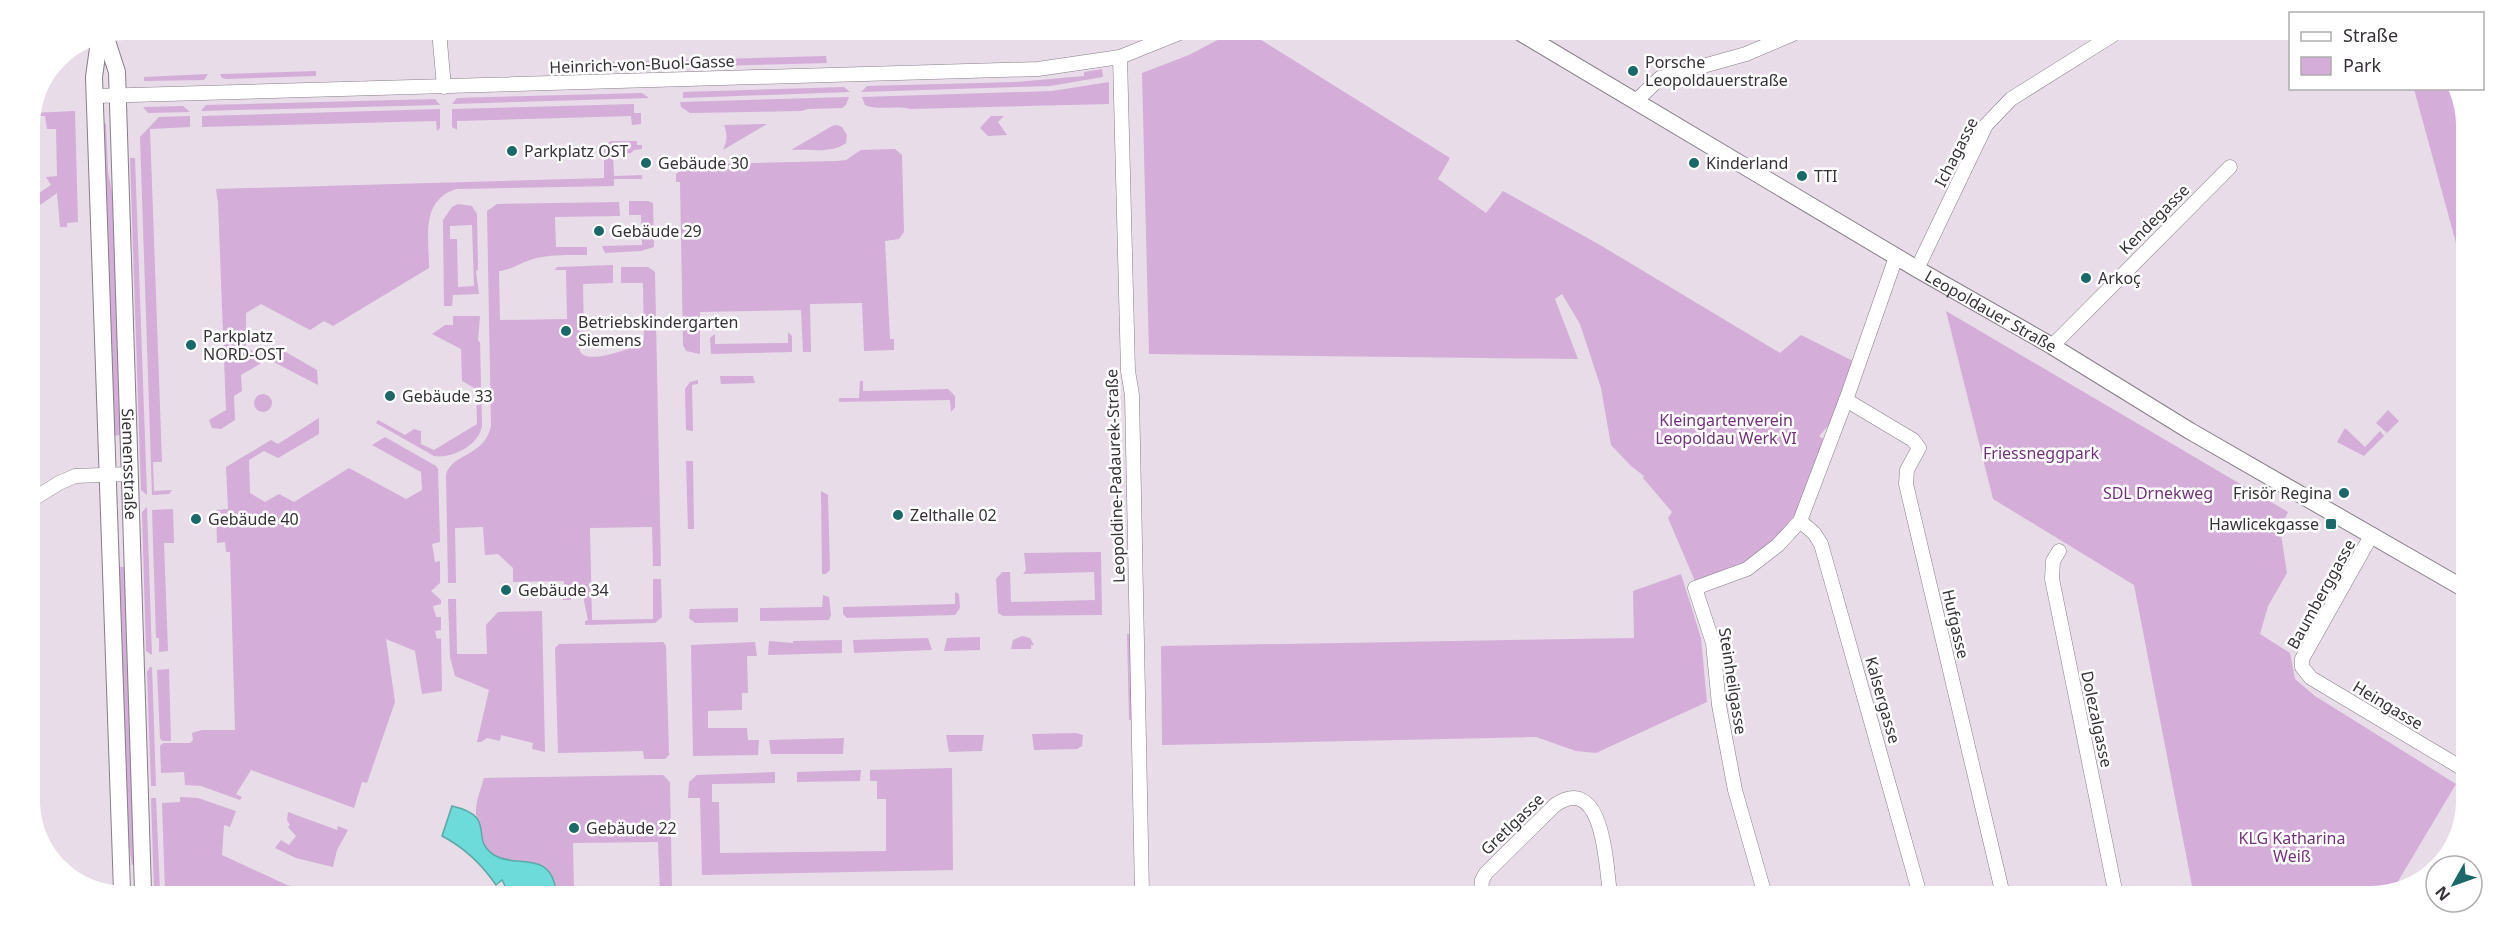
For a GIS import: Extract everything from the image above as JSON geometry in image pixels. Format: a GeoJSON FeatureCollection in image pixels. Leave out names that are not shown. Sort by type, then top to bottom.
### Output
{"type":"FeatureCollection","features":[{"type":"Feature","properties":{"kind":"main road","name":"Leopoldauer Straße"},"geometry":{"type":"LineString","coordinates":[[1533,40],[1896,257],[2052,346],[2199,436],[2456,584]]}},
{"type":"Feature","properties":{"kind":"main road","name":"Siemensstraße"},"geometry":{"type":"LineString","coordinates":[[107,42],[117,72],[143,886]]}},
{"type":"Feature","properties":{"kind":"main road","name":"Siemensstraße"},"geometry":{"type":"LineString","coordinates":[[98,45],[94,77],[122,886]]}},
{"type":"Feature","properties":{"kind":"street"},"geometry":{"type":"LineString","coordinates":[[440,40],[444,87]]}},
{"type":"Feature","properties":{"kind":"street","name":"Heinrich-von-Buol-Gasse"},"geometry":{"type":"LineString","coordinates":[[96,96],[1057,68],[1120,57],[1162,40]]}},
{"type":"Feature","properties":{"kind":"street"},"geometry":{"type":"LineString","coordinates":[[1636,101],[1660,78],[1746,54],[1779,40]]}},
{"type":"Feature","properties":{"kind":"street","name":"Ichagasse"},"geometry":{"type":"LineString","coordinates":[[1917,269],[1986,125],[2011,99],[2104,40]]}},
{"type":"Feature","properties":{"kind":"street","name":"Leopoldine-Padaurek-Straße"},"geometry":{"type":"LineString","coordinates":[[1120,57],[1128,371],[1132,395],[1142,886]]}},
{"type":"Feature","properties":{"kind":"street","name":"Kendegasse"},"geometry":{"type":"LineString","coordinates":[[2052,346],[2230,167]]}},
{"type":"Feature","properties":{"kind":"street","name":"Steinheilgasse"},"geometry":{"type":"LineString","coordinates":[[1763,886],[1735,790],[1719,705],[1713,643],[1695,588],[1747,569],[1778,545],[1800,521],[1846,400],[1896,257]]}},
{"type":"Feature","properties":{"kind":"street","name":"Hufgasse"},"geometry":{"type":"LineString","coordinates":[[1846,400],[1914,440],[1919,448],[1907,470],[1906,484],[2001,886]]}},
{"type":"Feature","properties":{"kind":"street"},"geometry":{"type":"LineString","coordinates":[[41,495],[68,478],[130,474]]}},
{"type":"Feature","properties":{"kind":"street","name":"Kalsergasse"},"geometry":{"type":"LineString","coordinates":[[1800,521],[1814,533],[1821,544],[1917,886]]}},
{"type":"Feature","properties":{"kind":"street","name":"Baumberggasse"},"geometry":{"type":"LineString","coordinates":[[2302,667],[2302,659],[2371,537]]}},
{"type":"Feature","properties":{"kind":"street","name":"Dolezalgasse"},"geometry":{"type":"LineString","coordinates":[[2059,550],[2053,561],[2052,579],[2114,886]]}},
{"type":"Feature","properties":{"kind":"street","name":"Heingasse"},"geometry":{"type":"LineString","coordinates":[[2302,667],[2311,678],[2456,765]]}},
{"type":"Feature","properties":{"kind":"street","name":"Gretlgasse"},"geometry":{"type":"LineString","coordinates":[[1482,886],[1486,873],[1555,805],[1564,799],[1574,798],[1583,800],[1594,810],[1599,822],[1609,886]]}},
{"type":"Feature","properties":{"kind":"green space","name":"Kleingartenverein Leopoldau Werk VI"},"geometry":{"type":"Polygon","coordinates":[[[1218,40],[1261,40],[1450,158],[1438,179],[1486,213],[1503,191],[1600,245],[1780,353],[1801,335],[1855,362],[1829,425],[1819,436],[1826,441],[1797,512],[1775,539],[1744,564],[1695,581],[1668,518],[1672,512],[1643,478],[1644,476],[1611,445],[1601,388],[1580,324],[1562,294],[1555,299],[1578,359],[1149,354],[1142,73],[1189,55],[1218,40]]]}},
{"type":"Feature","properties":{"kind":"green space"},"geometry":{"type":"Polygon","coordinates":[[[826,56],[827,63],[601,69],[601,62],[826,56]]]}},
{"type":"Feature","properties":{"kind":"green space"},"geometry":{"type":"Polygon","coordinates":[[[1102,69],[1103,77],[1050,86],[861,92],[867,86],[1015,82],[1084,76],[1084,72],[1102,69]]]}},
{"type":"Feature","properties":{"kind":"green space"},"geometry":{"type":"Polygon","coordinates":[[[316,71],[316,76],[226,79],[220,74],[316,71]]]}},
{"type":"Feature","properties":{"kind":"green space"},"geometry":{"type":"Polygon","coordinates":[[[208,74],[204,80],[144,81],[144,77],[208,74]]]}},
{"type":"Feature","properties":{"kind":"green space"},"geometry":{"type":"Polygon","coordinates":[[[1109,82],[1109,104],[910,109],[870,107],[865,105],[862,97],[1052,91],[1109,82]]]}},
{"type":"Feature","properties":{"kind":"green space"},"geometry":{"type":"Polygon","coordinates":[[[844,87],[850,92],[683,98],[683,92],[844,87]]]}},
{"type":"Feature","properties":{"kind":"green space"},"geometry":{"type":"Polygon","coordinates":[[[2414,90],[2448,90],[2453,103],[2455,240],[2414,90]]]}},
{"type":"Feature","properties":{"kind":"green space"},"geometry":{"type":"Polygon","coordinates":[[[642,93],[649,98],[452,104],[457,98],[642,93]]]}},
{"type":"Feature","properties":{"kind":"green space"},"geometry":{"type":"Polygon","coordinates":[[[849,97],[842,108],[801,111],[690,113],[681,107],[680,102],[849,97]]]}},
{"type":"Feature","properties":{"kind":"green space"},"geometry":{"type":"Polygon","coordinates":[[[435,99],[440,105],[201,111],[206,105],[435,99]]]}},
{"type":"Feature","properties":{"kind":"green space"},"geometry":{"type":"Polygon","coordinates":[[[634,104],[634,113],[641,113],[641,124],[632,125],[631,116],[457,121],[457,130],[452,127],[452,109],[634,104]]]}},
{"type":"Feature","properties":{"kind":"green space"},"geometry":{"type":"Polygon","coordinates":[[[183,106],[190,112],[148,113],[143,107],[183,106]]]}},
{"type":"Feature","properties":{"kind":"green space"},"geometry":{"type":"Polygon","coordinates":[[[440,109],[440,128],[437,131],[436,121],[202,127],[202,116],[440,109]]]}},
{"type":"Feature","properties":{"kind":"green space"},"geometry":{"type":"Polygon","coordinates":[[[75,111],[78,222],[67,223],[67,227],[60,227],[57,193],[40,205],[40,192],[51,185],[46,177],[57,176],[56,129],[47,129],[45,116],[41,116],[42,113],[75,111]]]}},
{"type":"Feature","properties":{"kind":"green space"},"geometry":{"type":"Polygon","coordinates":[[[190,116],[190,127],[150,129],[162,462],[153,462],[154,491],[172,490],[169,494],[152,495],[140,137],[159,117],[190,116]]]}},
{"type":"Feature","properties":{"kind":"green space"},"geometry":{"type":"Polygon","coordinates":[[[991,116],[1004,116],[998,122],[1007,135],[988,136],[980,128],[991,116]]]}},
{"type":"Feature","properties":{"kind":"green space"},"geometry":{"type":"Polygon","coordinates":[[[104,123],[106,124],[108,172],[114,202],[121,435],[113,436],[104,123]]]}},
{"type":"Feature","properties":{"kind":"green space"},"geometry":{"type":"Polygon","coordinates":[[[767,124],[723,150],[726,138],[724,125],[767,124]]]}},
{"type":"Feature","properties":{"kind":"green space"},"geometry":{"type":"Polygon","coordinates":[[[832,126],[842,127],[847,135],[846,143],[827,150],[791,150],[832,126]]]}},
{"type":"Feature","properties":{"kind":"green space"},"geometry":{"type":"Polygon","coordinates":[[[611,141],[637,141],[637,145],[642,145],[642,149],[631,153],[613,154],[614,176],[642,175],[642,179],[614,179],[614,186],[456,189],[445,195],[437,202],[429,222],[429,268],[333,326],[324,321],[310,330],[261,304],[246,313],[246,347],[262,356],[260,364],[241,375],[242,391],[234,396],[235,420],[221,429],[212,428],[209,420],[226,410],[216,189],[604,178],[605,145],[611,141]]]}},
{"type":"Feature","properties":{"kind":"green space"},"geometry":{"type":"Polygon","coordinates":[[[895,149],[902,155],[904,232],[899,239],[885,241],[890,339],[894,339],[894,350],[864,351],[862,303],[810,304],[811,352],[803,352],[801,310],[700,312],[700,354],[686,351],[683,345],[680,182],[676,182],[676,174],[679,172],[677,160],[706,161],[715,164],[837,161],[846,160],[861,150],[895,149]]]}},
{"type":"Feature","properties":{"kind":"green space"},"geometry":{"type":"Polygon","coordinates":[[[130,158],[135,158],[147,495],[141,490],[130,158]]]}},
{"type":"Feature","properties":{"kind":"green space"},"geometry":{"type":"Polygon","coordinates":[[[629,201],[653,203],[654,247],[641,251],[605,253],[602,246],[642,245],[641,215],[629,215],[629,201]]]}},
{"type":"Feature","properties":{"kind":"green space"},"geometry":{"type":"Polygon","coordinates":[[[619,202],[620,216],[555,217],[556,247],[587,247],[587,255],[544,257],[499,271],[500,320],[567,319],[566,270],[555,270],[557,267],[613,265],[613,283],[583,284],[584,341],[579,341],[579,348],[584,355],[591,357],[609,355],[642,344],[644,340],[643,283],[621,283],[621,267],[648,267],[655,272],[661,566],[653,566],[652,527],[590,528],[592,620],[653,619],[653,579],[661,579],[662,617],[655,623],[585,625],[585,621],[588,620],[583,596],[571,596],[571,600],[563,600],[564,581],[513,582],[513,568],[498,554],[485,555],[483,527],[455,528],[456,583],[448,583],[446,474],[455,462],[482,443],[488,436],[491,426],[487,211],[497,204],[619,202]]]}},
{"type":"Feature","properties":{"kind":"green space"},"geometry":{"type":"Polygon","coordinates":[[[458,204],[472,206],[477,214],[478,270],[476,271],[479,294],[453,295],[452,306],[444,306],[443,220],[452,207],[458,204]],[[472,225],[450,226],[450,239],[457,239],[458,287],[474,286],[472,225]]]}},
{"type":"Feature","properties":{"kind":"green space"},"geometry":{"type":"Polygon","coordinates":[[[1946,311],[2288,512],[2280,528],[2287,573],[2268,606],[2260,634],[2290,653],[2295,679],[2315,696],[2456,784],[2398,881],[2371,886],[2192,886],[2134,585],[1993,499],[1946,311]]]}},
{"type":"Feature","properties":{"kind":"green space"},"geometry":{"type":"Polygon","coordinates":[[[453,316],[480,316],[478,341],[480,342],[482,425],[476,439],[464,449],[449,455],[434,456],[376,423],[378,420],[405,435],[414,429],[421,431],[421,444],[434,450],[477,424],[476,389],[462,381],[461,349],[432,334],[445,325],[453,325],[453,316]]]}},
{"type":"Feature","properties":{"kind":"green space"},"geometry":{"type":"Polygon","coordinates":[[[788,332],[792,336],[792,352],[711,354],[710,338],[715,334],[715,344],[788,343],[788,332]]]}},
{"type":"Feature","properties":{"kind":"green space"},"geometry":{"type":"Polygon","coordinates":[[[277,347],[317,370],[318,385],[262,356],[277,347]]]}},
{"type":"Feature","properties":{"kind":"green space"},"geometry":{"type":"Polygon","coordinates":[[[720,376],[753,376],[755,383],[721,384],[720,376]]]}},
{"type":"Feature","properties":{"kind":"green space"},"geometry":{"type":"Polygon","coordinates":[[[698,380],[698,384],[692,385],[693,431],[686,430],[685,389],[690,382],[698,380]]]}},
{"type":"Feature","properties":{"kind":"green space"},"geometry":{"type":"Polygon","coordinates":[[[860,381],[863,381],[863,391],[948,389],[955,396],[955,407],[951,412],[950,400],[839,402],[839,398],[859,398],[860,381]]]}},
{"type":"Feature","properties":{"kind":"green space"},"geometry":{"type":"Polygon","coordinates":[[[263,394],[269,397],[272,403],[269,409],[263,412],[257,409],[254,403],[257,397],[263,394]]]}},
{"type":"Feature","properties":{"kind":"green space"},"geometry":{"type":"Polygon","coordinates":[[[2388,410],[2399,421],[2387,433],[2376,423],[2388,410]]]}},
{"type":"Feature","properties":{"kind":"green space"},"geometry":{"type":"Polygon","coordinates":[[[319,418],[319,434],[278,458],[264,451],[249,460],[250,493],[265,502],[279,494],[294,502],[349,468],[406,499],[422,490],[421,472],[372,445],[385,437],[438,469],[440,542],[432,544],[435,562],[440,561],[440,583],[431,591],[441,600],[441,604],[433,606],[436,617],[441,617],[441,630],[435,631],[437,639],[441,638],[442,691],[422,694],[415,651],[386,639],[395,702],[367,783],[362,782],[354,808],[251,770],[236,794],[242,797],[240,800],[201,786],[185,785],[184,772],[161,773],[160,746],[163,743],[190,743],[193,740],[192,733],[202,730],[235,730],[230,552],[226,552],[225,542],[217,543],[216,510],[228,509],[226,467],[271,440],[278,444],[319,418]]]}},
{"type":"Feature","properties":{"kind":"green space"},"geometry":{"type":"Polygon","coordinates":[[[2345,428],[2365,447],[2380,431],[2384,436],[2364,456],[2337,442],[2345,428]]]}},
{"type":"Feature","properties":{"kind":"green space"},"geometry":{"type":"Polygon","coordinates":[[[686,461],[693,461],[694,529],[688,529],[686,461]]]}},
{"type":"Feature","properties":{"kind":"green space"},"geometry":{"type":"Polygon","coordinates":[[[821,491],[828,495],[830,570],[826,574],[822,574],[821,491]]]}},
{"type":"Feature","properties":{"kind":"green space"},"geometry":{"type":"Polygon","coordinates":[[[147,507],[152,655],[146,651],[142,512],[147,507]]]}},
{"type":"Feature","properties":{"kind":"green space"},"geometry":{"type":"Polygon","coordinates":[[[173,509],[174,543],[164,543],[168,651],[159,652],[159,638],[156,638],[152,510],[173,509]]]}},
{"type":"Feature","properties":{"kind":"green space"},"geometry":{"type":"Polygon","coordinates":[[[1101,552],[1102,615],[1003,616],[998,613],[996,579],[1002,572],[1010,572],[1011,602],[1095,600],[1094,572],[1023,574],[1026,570],[1024,553],[1101,552]]]}},
{"type":"Feature","properties":{"kind":"green space"},"geometry":{"type":"Polygon","coordinates":[[[117,567],[126,567],[135,865],[132,865],[129,847],[117,567]]]}},
{"type":"Feature","properties":{"kind":"green space"},"geometry":{"type":"Polygon","coordinates":[[[1681,574],[1701,638],[1707,702],[1596,753],[1576,751],[1536,737],[1162,745],[1161,646],[1634,638],[1633,591],[1681,574]]]}},
{"type":"Feature","properties":{"kind":"green space"},"geometry":{"type":"Polygon","coordinates":[[[955,592],[959,594],[960,608],[955,615],[847,618],[843,614],[843,607],[955,604],[955,592]]]}},
{"type":"Feature","properties":{"kind":"green space"},"geometry":{"type":"Polygon","coordinates":[[[823,595],[829,597],[831,615],[829,620],[760,621],[760,608],[822,607],[823,595]]]}},
{"type":"Feature","properties":{"kind":"green space"},"geometry":{"type":"Polygon","coordinates":[[[448,599],[456,599],[457,654],[487,654],[486,625],[498,612],[542,611],[545,752],[532,749],[533,743],[501,735],[500,741],[487,738],[477,742],[489,690],[455,676],[450,657],[448,599]]]}},
{"type":"Feature","properties":{"kind":"green space"},"geometry":{"type":"Polygon","coordinates":[[[738,608],[738,622],[695,623],[689,618],[690,609],[738,608]]]}},
{"type":"Feature","properties":{"kind":"green space"},"geometry":{"type":"Polygon","coordinates":[[[1127,634],[1130,634],[1132,720],[1129,720],[1127,634]]]}},
{"type":"Feature","properties":{"kind":"green space"},"geometry":{"type":"Polygon","coordinates":[[[1022,636],[1030,638],[1034,645],[1031,645],[1031,649],[1011,649],[1013,640],[1022,636]]]}},
{"type":"Feature","properties":{"kind":"green space"},"geometry":{"type":"Polygon","coordinates":[[[980,637],[980,650],[944,651],[947,638],[980,637]]]}},
{"type":"Feature","properties":{"kind":"green space"},"geometry":{"type":"Polygon","coordinates":[[[928,638],[932,650],[854,653],[853,640],[928,638]]]}},
{"type":"Feature","properties":{"kind":"green space"},"geometry":{"type":"Polygon","coordinates":[[[842,640],[842,653],[768,655],[769,641],[793,643],[793,641],[842,640]]]}},
{"type":"Feature","properties":{"kind":"green space"},"geometry":{"type":"Polygon","coordinates":[[[663,642],[666,646],[669,755],[665,759],[644,759],[643,751],[558,753],[555,648],[559,644],[663,642]]]}},
{"type":"Feature","properties":{"kind":"green space"},"geometry":{"type":"Polygon","coordinates":[[[755,642],[757,656],[747,656],[748,693],[742,693],[742,710],[708,711],[708,728],[747,728],[748,740],[759,740],[758,755],[693,756],[691,645],[755,642]]]}},
{"type":"Feature","properties":{"kind":"green space"},"geometry":{"type":"Polygon","coordinates":[[[152,667],[156,786],[151,786],[147,672],[152,667]]]}},
{"type":"Feature","properties":{"kind":"green space"},"geometry":{"type":"Polygon","coordinates":[[[169,669],[171,741],[162,741],[157,670],[169,669]]]}},
{"type":"Feature","properties":{"kind":"green space"},"geometry":{"type":"Polygon","coordinates":[[[1076,733],[1083,735],[1082,746],[1077,749],[1034,750],[1032,734],[1076,733]]]}},
{"type":"Feature","properties":{"kind":"green space"},"geometry":{"type":"Polygon","coordinates":[[[946,735],[984,735],[982,751],[949,752],[946,735]]]}},
{"type":"Feature","properties":{"kind":"green space"},"geometry":{"type":"Polygon","coordinates":[[[844,738],[843,754],[771,754],[769,740],[844,738]]]}},
{"type":"Feature","properties":{"kind":"green space"},"geometry":{"type":"Polygon","coordinates":[[[952,768],[953,870],[702,875],[700,798],[688,798],[689,782],[697,775],[775,772],[775,783],[712,784],[712,802],[719,802],[720,853],[886,851],[886,799],[877,799],[877,781],[870,781],[870,770],[952,768]]]}},
{"type":"Feature","properties":{"kind":"green space"},"geometry":{"type":"Polygon","coordinates":[[[861,770],[860,781],[797,782],[797,772],[861,770]]]}},
{"type":"Feature","properties":{"kind":"green space"},"geometry":{"type":"Polygon","coordinates":[[[663,775],[670,782],[672,886],[660,886],[658,842],[573,843],[574,886],[555,886],[553,878],[546,869],[538,864],[496,856],[486,848],[476,814],[477,801],[484,778],[663,775]]]}},
{"type":"Feature","properties":{"kind":"green space"},"geometry":{"type":"Polygon","coordinates":[[[180,797],[198,798],[236,811],[230,827],[224,825],[222,855],[292,886],[165,886],[162,803],[180,802],[180,797]]]}},
{"type":"Feature","properties":{"kind":"green space"},"geometry":{"type":"Polygon","coordinates":[[[151,798],[156,798],[160,886],[154,886],[151,798]]]}},
{"type":"Feature","properties":{"kind":"green space"},"geometry":{"type":"Polygon","coordinates":[[[288,812],[337,830],[338,826],[348,830],[337,850],[333,867],[296,858],[275,848],[281,840],[289,845],[296,836],[288,827],[290,825],[287,820],[288,812]]]}},
{"type":"Feature","properties":{"kind":"water"},"geometry":{"type":"Polygon","coordinates":[[[452,806],[466,811],[475,816],[479,822],[483,842],[494,855],[503,859],[540,865],[547,870],[555,886],[505,886],[502,880],[496,885],[472,857],[442,836],[452,806]]]}},
{"type":"Feature","properties":{"kind":"place","name":"Porsche Leopoldauerstraße"},"geometry":{"type":"Point","coordinates":[1633,71]}},
{"type":"Feature","properties":{"kind":"place","name":"Parkplatz OST"},"geometry":{"type":"Point","coordinates":[512,151]}},
{"type":"Feature","properties":{"kind":"place","name":"Gebäude 30"},"geometry":{"type":"Point","coordinates":[646,163]}},
{"type":"Feature","properties":{"kind":"place","name":"Kinderland"},"geometry":{"type":"Point","coordinates":[1694,163]}},
{"type":"Feature","properties":{"kind":"place","name":"TTI"},"geometry":{"type":"Point","coordinates":[1802,176]}},
{"type":"Feature","properties":{"kind":"place","name":"Gebäude 29"},"geometry":{"type":"Point","coordinates":[599,231]}},
{"type":"Feature","properties":{"kind":"place","name":"Arkoç"},"geometry":{"type":"Point","coordinates":[2086,278]}},
{"type":"Feature","properties":{"kind":"place","name":"Betriebskindergarten Siemens"},"geometry":{"type":"Point","coordinates":[566,331]}},
{"type":"Feature","properties":{"kind":"place","name":"Parkplatz NORD-OST"},"geometry":{"type":"Point","coordinates":[191,345]}},
{"type":"Feature","properties":{"kind":"place","name":"Gebäude 33"},"geometry":{"type":"Point","coordinates":[390,396]}},
{"type":"Feature","properties":{"kind":"place","name":"Frisör Regina"},"geometry":{"type":"Point","coordinates":[2344,493]}},
{"type":"Feature","properties":{"kind":"place","name":"Zelthalle 02"},"geometry":{"type":"Point","coordinates":[898,515]}},
{"type":"Feature","properties":{"kind":"place","name":"Gebäude 40"},"geometry":{"type":"Point","coordinates":[196,519]}},
{"type":"Feature","properties":{"kind":"place","name":"Hawlicekgasse"},"geometry":{"type":"Point","coordinates":[2331,524]}},
{"type":"Feature","properties":{"kind":"place","name":"Gebäude 34"},"geometry":{"type":"Point","coordinates":[506,590]}},
{"type":"Feature","properties":{"kind":"place","name":"Gebäude 22"},"geometry":{"type":"Point","coordinates":[574,828]}},
{"type":"Feature","properties":{"kind":"park label","name":"Friessneggpark"},"geometry":{"type":"Point","coordinates":[2041,453]}},
{"type":"Feature","properties":{"kind":"park label","name":"SDL Drnekweg"},"geometry":{"type":"Point","coordinates":[2158,493]}},
{"type":"Feature","properties":{"kind":"park label","name":"KLG Katharina Weiß"},"geometry":{"type":"Point","coordinates":[2292,847]}}]}
